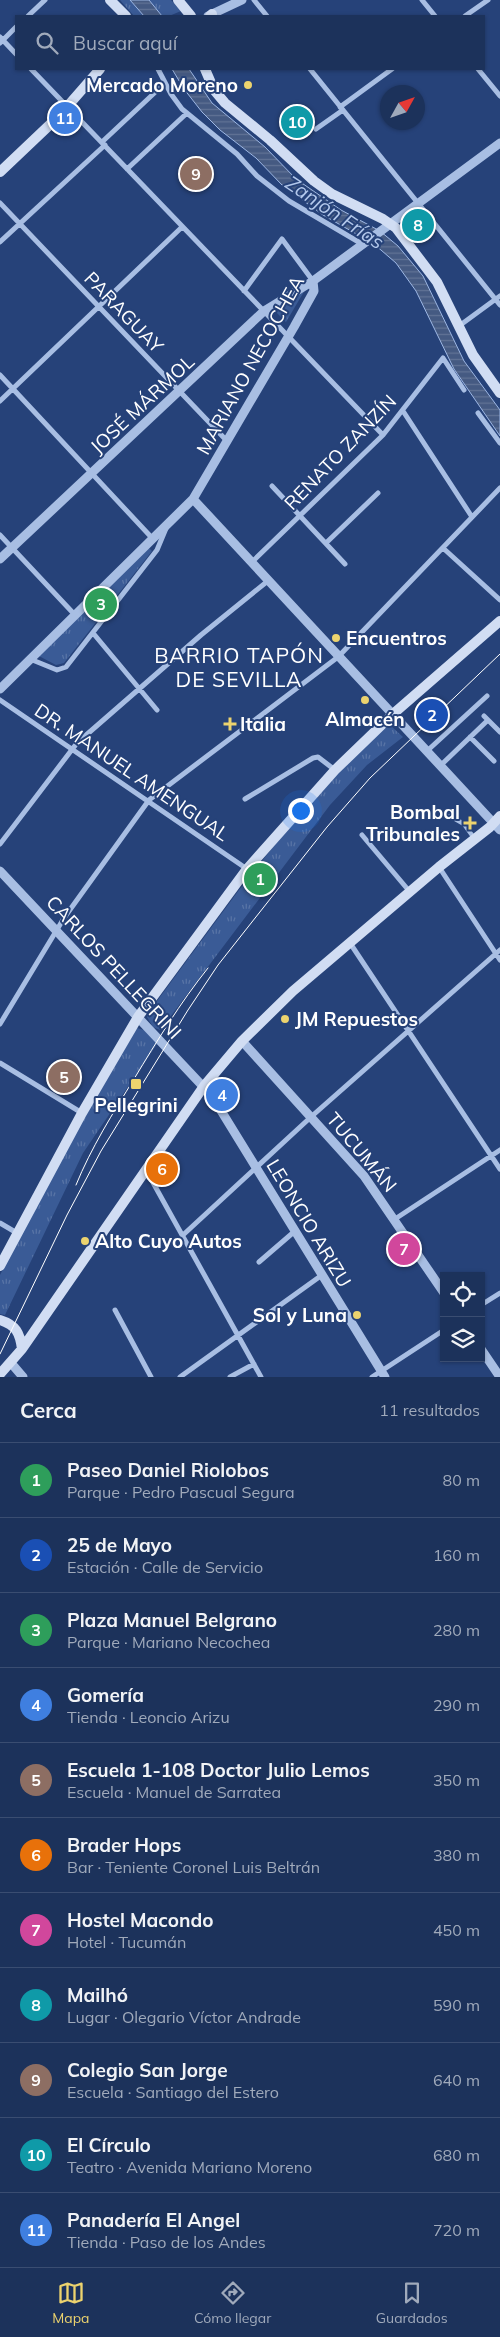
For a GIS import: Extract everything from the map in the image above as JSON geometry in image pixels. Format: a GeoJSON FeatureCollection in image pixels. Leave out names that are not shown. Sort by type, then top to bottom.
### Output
{"type":"FeatureCollection","features":[{"type":"Feature","properties":{"kind":"main road"},"geometry":{"type":"LineString","coordinates":[[110,0],[125,15]]}},
{"type":"Feature","properties":{"kind":"main road"},"geometry":{"type":"LineString","coordinates":[[178,0],[190,15]]}},
{"type":"Feature","properties":{"kind":"main road"},"geometry":{"type":"LineString","coordinates":[[0,172],[68,106],[99,70]]}},
{"type":"Feature","properties":{"kind":"main road"},"geometry":{"type":"LineString","coordinates":[[205,70],[214,90],[225,103],[270,140],[314,181],[346,201],[391,224],[431,272],[473,355],[500,393]]}},
{"type":"Feature","properties":{"kind":"main road"},"geometry":{"type":"LineString","coordinates":[[0,1266],[82,1113],[138,1017],[247,869],[334,770],[393,714],[500,621]]}},
{"type":"Feature","properties":{"kind":"main road"},"geometry":{"type":"LineString","coordinates":[[0,1374],[22,1349],[204,1086],[242,1041],[294,991],[350,942],[439,867],[498,823]]}},
{"type":"Feature","properties":{"kind":"main road"},"geometry":{"type":"LineString","coordinates":[[1,1320],[13,1324],[17,1330],[22,1349]]}},
{"type":"Feature","properties":{"kind":"street"},"geometry":{"type":"LineString","coordinates":[[29,15],[45,0]]}},
{"type":"Feature","properties":{"kind":"street"},"geometry":{"type":"LineString","coordinates":[[212,15],[242,0]]}},
{"type":"Feature","properties":{"kind":"street"},"geometry":{"type":"LineString","coordinates":[[254,0],[266,15]]}},
{"type":"Feature","properties":{"kind":"street"},"geometry":{"type":"LineString","coordinates":[[422,0],[434,15]]}},
{"type":"Feature","properties":{"kind":"street"},"geometry":{"type":"LineString","coordinates":[[466,15],[488,0]]}},
{"type":"Feature","properties":{"kind":"street"},"geometry":{"type":"LineString","coordinates":[[15,28],[1,40],[15,53]]}},
{"type":"Feature","properties":{"kind":"street"},"geometry":{"type":"LineString","coordinates":[[32,70],[382,435]]}},
{"type":"Feature","properties":{"kind":"street"},"geometry":{"type":"LineString","coordinates":[[158,70],[178,104],[289,202],[371,238]]}},
{"type":"Feature","properties":{"kind":"street"},"geometry":{"type":"LineString","coordinates":[[311,70],[418,204],[498,297],[500,305]]}},
{"type":"Feature","properties":{"kind":"street"},"geometry":{"type":"LineString","coordinates":[[316,129],[391,70]]}},
{"type":"Feature","properties":{"kind":"street"},"geometry":{"type":"LineString","coordinates":[[479,70],[500,96]]}},
{"type":"Feature","properties":{"kind":"street"},"geometry":{"type":"LineString","coordinates":[[0,242],[165,83]]}},
{"type":"Feature","properties":{"kind":"street"},"geometry":{"type":"LineString","coordinates":[[127,169],[187,113]]}},
{"type":"Feature","properties":{"kind":"street","name":"MARIANO NECOCHEA"},"geometry":{"type":"LineString","coordinates":[[0,689],[193,499],[314,291],[314,281],[500,144]]}},
{"type":"Feature","properties":{"kind":"street","name":"PARAGUAY"},"geometry":{"type":"LineString","coordinates":[[0,203],[227,441]]}},
{"type":"Feature","properties":{"kind":"street"},"geometry":{"type":"LineString","coordinates":[[0,401],[182,227]]}},
{"type":"Feature","properties":{"kind":"street"},"geometry":{"type":"LineString","coordinates":[[244,291],[282,239],[314,281]]}},
{"type":"Feature","properties":{"kind":"street","name":"JOSÉ MÁRMOL"},"geometry":{"type":"LineString","coordinates":[[0,559],[264,312],[314,281]]}},
{"type":"Feature","properties":{"kind":"street"},"geometry":{"type":"LineString","coordinates":[[459,326],[498,297]]}},
{"type":"Feature","properties":{"kind":"street","name":"RENATO ZANZÍN"},"geometry":{"type":"LineString","coordinates":[[252,562],[382,435],[403,411],[443,358],[464,390]]}},
{"type":"Feature","properties":{"kind":"street"},"geometry":{"type":"LineString","coordinates":[[0,375],[153,538]]}},
{"type":"Feature","properties":{"kind":"street"},"geometry":{"type":"LineString","coordinates":[[403,411],[472,517]]}},
{"type":"Feature","properties":{"kind":"street"},"geometry":{"type":"LineString","coordinates":[[478,413],[500,443]]}},
{"type":"Feature","properties":{"kind":"street"},"geometry":{"type":"LineString","coordinates":[[272,486],[345,564]]}},
{"type":"Feature","properties":{"kind":"street"},"geometry":{"type":"LineString","coordinates":[[0,1024],[57,931],[149,800],[338,657],[500,488]]}},
{"type":"Feature","properties":{"kind":"street"},"geometry":{"type":"LineString","coordinates":[[326,543],[378,494]]}},
{"type":"Feature","properties":{"kind":"street"},"geometry":{"type":"LineString","coordinates":[[193,499],[338,657],[440,765],[498,823]]}},
{"type":"Feature","properties":{"kind":"street","name":"MARIANO NECOCHEA"},"geometry":{"type":"LineString","coordinates":[[29,659],[62,670],[66,668],[157,550],[168,524]]}},
{"type":"Feature","properties":{"kind":"street"},"geometry":{"type":"LineString","coordinates":[[0,535],[75,615]]}},
{"type":"Feature","properties":{"kind":"street"},"geometry":{"type":"LineString","coordinates":[[443,548],[500,600]]}},
{"type":"Feature","properties":{"kind":"street"},"geometry":{"type":"LineString","coordinates":[[0,844],[72,748],[139,688],[269,580]]}},
{"type":"Feature","properties":{"kind":"street"},"geometry":{"type":"LineString","coordinates":[[93,633],[157,710]]}},
{"type":"Feature","properties":{"kind":"street"},"geometry":{"type":"LineString","coordinates":[[427,751],[487,696]]}},
{"type":"Feature","properties":{"kind":"street","name":"DR. MANUEL AMENGUAL"},"geometry":{"type":"LineString","coordinates":[[0,700],[149,800],[247,869]]}},
{"type":"Feature","properties":{"kind":"street"},"geometry":{"type":"LineString","coordinates":[[440,765],[470,737],[486,718],[500,732]]}},
{"type":"Feature","properties":{"kind":"street"},"geometry":{"type":"LineString","coordinates":[[470,737],[494,761]]}},
{"type":"Feature","properties":{"kind":"street"},"geometry":{"type":"LineString","coordinates":[[245,799],[313,758],[318,757],[334,770]]}},
{"type":"Feature","properties":{"kind":"street"},"geometry":{"type":"LineString","coordinates":[[450,816],[464,824],[475,839]]}},
{"type":"Feature","properties":{"kind":"street"},"geometry":{"type":"LineString","coordinates":[[362,835],[410,892]]}},
{"type":"Feature","properties":{"kind":"street"},"geometry":{"type":"LineString","coordinates":[[439,867],[498,952],[500,960]]}},
{"type":"Feature","properties":{"kind":"street","name":"CARLOS PELLEGRINI"},"geometry":{"type":"LineString","coordinates":[[0,871],[204,1086]]}},
{"type":"Feature","properties":{"kind":"street"},"geometry":{"type":"LineString","coordinates":[[350,942],[500,1169]]}},
{"type":"Feature","properties":{"kind":"street"},"geometry":{"type":"LineString","coordinates":[[183,1235],[312,1116],[498,952]]}},
{"type":"Feature","properties":{"kind":"street","name":"TUCUMÁN"},"geometry":{"type":"LineString","coordinates":[[242,1041],[358,1168],[395,1219],[440,1287]]}},
{"type":"Feature","properties":{"kind":"street"},"geometry":{"type":"LineString","coordinates":[[0,1063],[82,1113]]}},
{"type":"Feature","properties":{"kind":"street","name":"LEONCIO ARIZU"},"geometry":{"type":"LineString","coordinates":[[204,1086],[215,1100],[384,1374]]}},
{"type":"Feature","properties":{"kind":"street"},"geometry":{"type":"LineString","coordinates":[[395,1219],[500,1150]]}},
{"type":"Feature","properties":{"kind":"street"},"geometry":{"type":"LineString","coordinates":[[146,1170],[261,1377]]}},
{"type":"Feature","properties":{"kind":"street"},"geometry":{"type":"LineString","coordinates":[[0,1223],[17,1233]]}},
{"type":"Feature","properties":{"kind":"street"},"geometry":{"type":"LineString","coordinates":[[260,1262],[295,1231]]}},
{"type":"Feature","properties":{"kind":"street"},"geometry":{"type":"LineString","coordinates":[[180,1377],[322,1275]]}},
{"type":"Feature","properties":{"kind":"street"},"geometry":{"type":"LineString","coordinates":[[485,1302],[500,1293]]}},
{"type":"Feature","properties":{"kind":"street"},"geometry":{"type":"LineString","coordinates":[[115,1310],[151,1377]]}},
{"type":"Feature","properties":{"kind":"street"},"geometry":{"type":"LineString","coordinates":[[372,1377],[384,1374],[440,1333]]}},
{"type":"Feature","properties":{"kind":"street"},"geometry":{"type":"LineString","coordinates":[[485,1354],[499,1373]]}},
{"type":"Feature","properties":{"kind":"street"},"geometry":{"type":"LineString","coordinates":[[11,1363],[23,1377]]}},
{"type":"Feature","properties":{"kind":"street"},"geometry":{"type":"LineString","coordinates":[[230,1377],[254,1364]]}},
{"type":"Feature","properties":{"kind":"green space"},"geometry":{"type":"Polygon","coordinates":[[[120,0],[130,0],[143,15],[133,15],[120,0]]]}},
{"type":"Feature","properties":{"kind":"green space"},"geometry":{"type":"Polygon","coordinates":[[[149,0],[171,0],[181,11],[171,15],[161,15],[149,0]]]}},
{"type":"Feature","properties":{"kind":"green space"},"geometry":{"type":"Polygon","coordinates":[[[305,290],[286,322],[275,311],[305,290]]]}},
{"type":"Feature","properties":{"kind":"green space"},"geometry":{"type":"Polygon","coordinates":[[[149,548],[152,551],[64,663],[56,665],[39,656],[149,548]]]}},
{"type":"Feature","properties":{"kind":"green space"},"geometry":{"type":"Polygon","coordinates":[[[391,726],[403,737],[367,765],[330,805],[164,1025],[160,1030],[153,1027],[147,1017],[157,1001],[239,890],[324,787],[384,727],[391,726]]]}},
{"type":"Feature","properties":{"kind":"green space"},"geometry":{"type":"Polygon","coordinates":[[[137,1028],[144,1030],[157,1044],[83,1153],[5,1315],[0,1314],[0,1275],[71,1141],[137,1028]]]}},
{"type":"Feature","properties":{"kind":"water"},"geometry":{"type":"Polygon","coordinates":[[[130,0],[149,0],[161,15],[143,15],[130,0]]]}},
{"type":"Feature","properties":{"kind":"water","name":"Zanjón Frías"},"geometry":{"type":"Polygon","coordinates":[[[173,70],[190,70],[212,103],[265,147],[296,179],[341,210],[380,231],[398,246],[423,276],[464,361],[500,410],[500,436],[454,369],[416,291],[396,263],[374,244],[323,215],[282,185],[256,158],[220,130],[202,112],[184,89],[173,70]]]}},
{"type":"Feature","properties":{"kind":"tram line"},"geometry":{"type":"LineString","coordinates":[[0,1354],[67,1215],[101,1151],[218,965],[327,827],[370,778],[500,654]]}},
{"type":"Feature","properties":{"kind":"tram line"},"geometry":{"type":"LineString","coordinates":[[76,1185],[95,1144],[118,1105],[169,1022],[208,968]]}},
{"type":"Feature","properties":{"kind":"place","name":"Mercado Moreno"},"geometry":{"type":"Point","coordinates":[248,85]}},
{"type":"Feature","properties":{"kind":"place","name":"Panadería El Angel"},"geometry":{"type":"Point","coordinates":[65,118]}},
{"type":"Feature","properties":{"kind":"place","name":"El Círculo"},"geometry":{"type":"Point","coordinates":[297,122]}},
{"type":"Feature","properties":{"kind":"place","name":"Colegio San Jorge"},"geometry":{"type":"Point","coordinates":[196,174]}},
{"type":"Feature","properties":{"kind":"place","name":"Mailhó"},"geometry":{"type":"Point","coordinates":[418,225]}},
{"type":"Feature","properties":{"kind":"place","name":"Plaza Manuel Belgrano"},"geometry":{"type":"Point","coordinates":[101,604]}},
{"type":"Feature","properties":{"kind":"place","name":"Encuentros"},"geometry":{"type":"Point","coordinates":[336,638]}},
{"type":"Feature","properties":{"kind":"place","name":"Almacén"},"geometry":{"type":"Point","coordinates":[365,700]}},
{"type":"Feature","properties":{"kind":"place","name":"25 de Mayo"},"geometry":{"type":"Point","coordinates":[432,715]}},
{"type":"Feature","properties":{"kind":"place","name":"Italia"},"geometry":{"type":"Point","coordinates":[230,724]}},
{"type":"Feature","properties":{"kind":"place","name":"Bombal Tribunales"},"geometry":{"type":"Point","coordinates":[470,823]}},
{"type":"Feature","properties":{"kind":"place","name":"Paseo Daniel Riolobos"},"geometry":{"type":"Point","coordinates":[260,879]}},
{"type":"Feature","properties":{"kind":"place","name":"JM Repuestos"},"geometry":{"type":"Point","coordinates":[285,1019]}},
{"type":"Feature","properties":{"kind":"place","name":"Escuela 1-108 Doctor Julio Lemos"},"geometry":{"type":"Point","coordinates":[64,1077]}},
{"type":"Feature","properties":{"kind":"place","name":"Pellegrini"},"geometry":{"type":"Point","coordinates":[136,1084]}},
{"type":"Feature","properties":{"kind":"place","name":"Gomería"},"geometry":{"type":"Point","coordinates":[222,1095]}},
{"type":"Feature","properties":{"kind":"place","name":"Brader Hops"},"geometry":{"type":"Point","coordinates":[162,1169]}},
{"type":"Feature","properties":{"kind":"place","name":"Alto Cuyo Autos"},"geometry":{"type":"Point","coordinates":[85,1241]}},
{"type":"Feature","properties":{"kind":"place","name":"Hostel Macondo"},"geometry":{"type":"Point","coordinates":[404,1249]}},
{"type":"Feature","properties":{"kind":"place","name":"Sol y Luna"},"geometry":{"type":"Point","coordinates":[357,1315]}},
{"type":"Feature","properties":{"kind":"district","name":"BARRIO TAPÓN DE SEVILLA"},"geometry":{"type":"Point","coordinates":[239,667]}}]}
